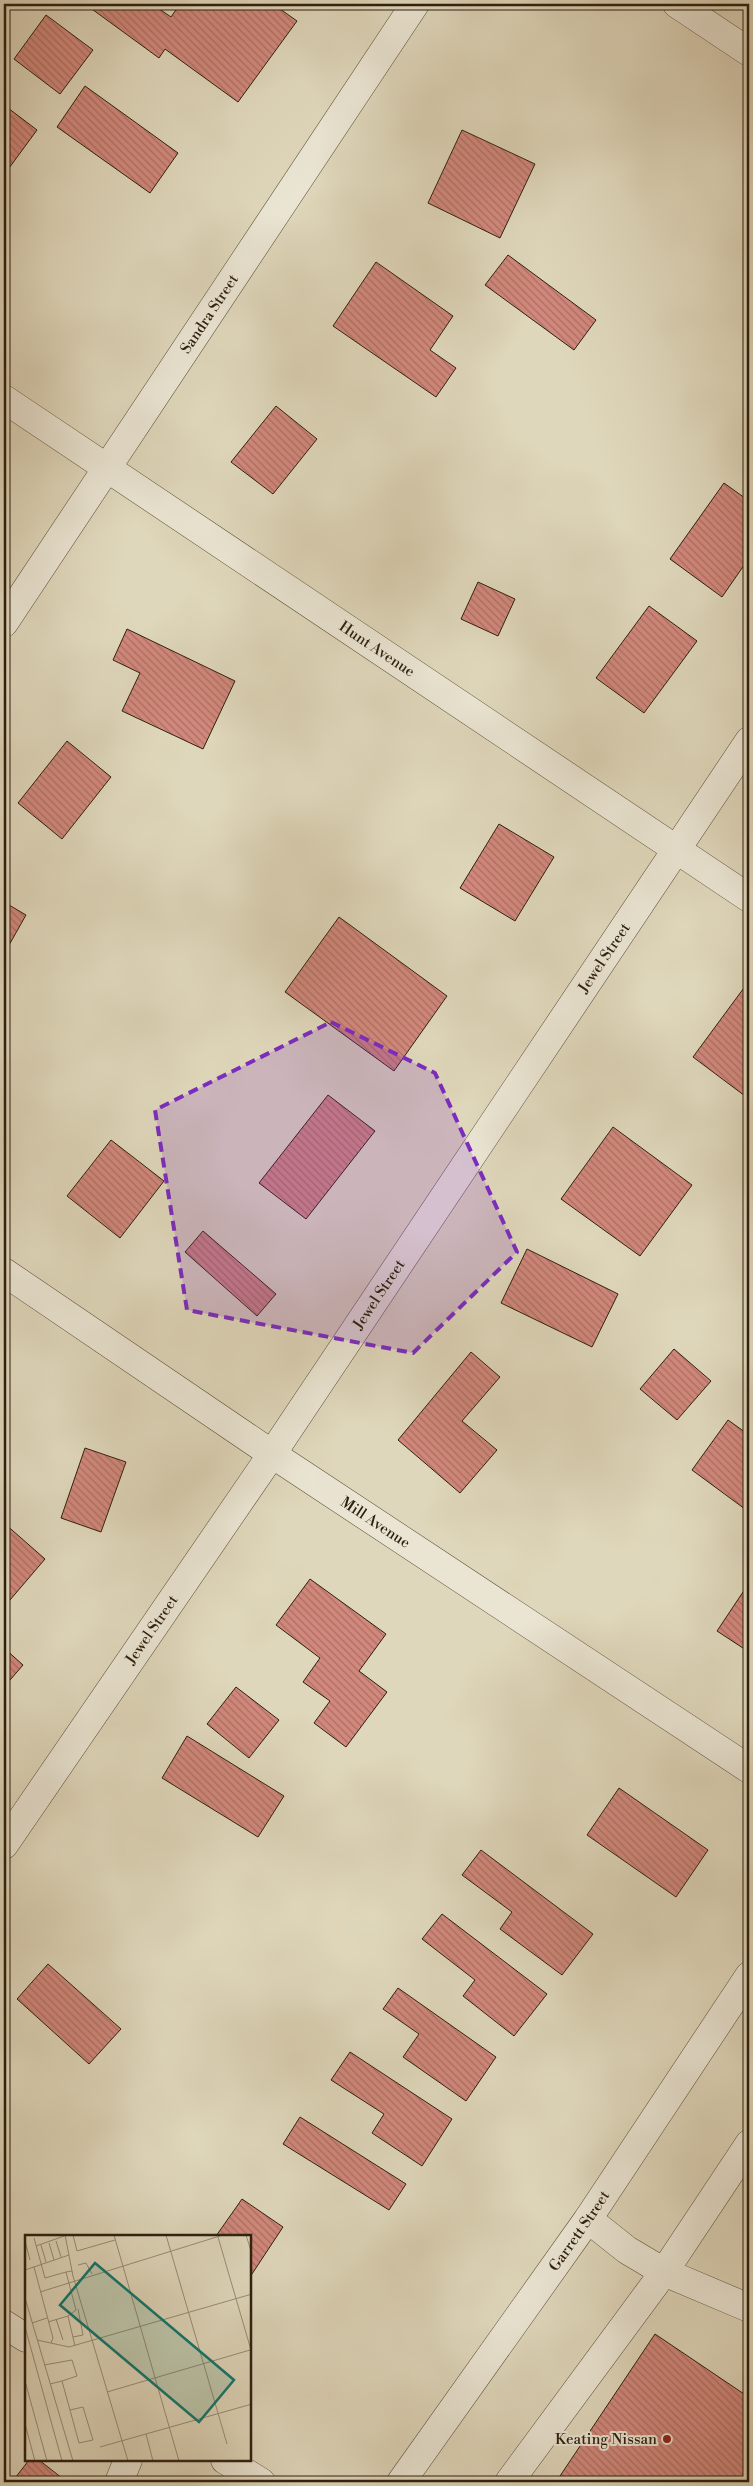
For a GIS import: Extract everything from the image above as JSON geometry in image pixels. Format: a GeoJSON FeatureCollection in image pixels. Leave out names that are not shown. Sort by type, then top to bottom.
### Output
{"type":"FeatureCollection","features":[{"type":"Feature","properties":{"kind":"street","name":"Sandra Street"},"geometry":{"type":"LineString","coordinates":[[4,623],[415,4]]}},
{"type":"Feature","properties":{"kind":"street"},"geometry":{"type":"LineString","coordinates":[[677,4],[749,52]]}},
{"type":"Feature","properties":{"kind":"street","name":"Hunt Avenue"},"geometry":{"type":"LineString","coordinates":[[4,399],[749,898]]}},
{"type":"Feature","properties":{"kind":"street","name":"Jewel Street"},"geometry":{"type":"LineString","coordinates":[[4,1845],[272,1454],[749,741]]}},
{"type":"Feature","properties":{"kind":"street","name":"Mill Avenue"},"geometry":{"type":"LineString","coordinates":[[4,1272],[272,1454],[749,1769]]}},
{"type":"Feature","properties":{"kind":"street","name":"Garrett Street"},"geometry":{"type":"LineString","coordinates":[[401,2482],[588,2219],[749,1976]]}},
{"type":"Feature","properties":{"kind":"street"},"geometry":{"type":"LineString","coordinates":[[509,2482],[664,2272],[749,2144]]}},
{"type":"Feature","properties":{"kind":"street"},"geometry":{"type":"LineString","coordinates":[[588,2219],[627,2250],[664,2272],[749,2308]]}},
{"type":"Feature","properties":{"kind":"street"},"geometry":{"type":"LineString","coordinates":[[4,2324],[25,2337]]}},
{"type":"Feature","properties":{"kind":"street"},"geometry":{"type":"LineString","coordinates":[[119,2482],[128,2461]]}},
{"type":"Feature","properties":{"kind":"street"},"geometry":{"type":"LineString","coordinates":[[227,2461],[262,2482]]}},
{"type":"Feature","properties":{"kind":"highlighted area"},"geometry":{"type":"Polygon","coordinates":[[[331,1022],[435,1073],[517,1252],[413,1353],[187,1310],[155,1110],[331,1022]]]}},
{"type":"Feature","properties":{"kind":"building"},"geometry":{"type":"Polygon","coordinates":[[[85,4],[152,4],[171,17],[180,4],[273,4],[297,21],[238,102],[165,49],[159,58],[85,4]]]}},
{"type":"Feature","properties":{"kind":"building"},"geometry":{"type":"Polygon","coordinates":[[[46,15],[93,50],[60,94],[14,59],[46,15]]]}},
{"type":"Feature","properties":{"kind":"building"},"geometry":{"type":"Polygon","coordinates":[[[85,86],[178,153],[150,193],[57,127],[85,86]]]}},
{"type":"Feature","properties":{"kind":"building"},"geometry":{"type":"Polygon","coordinates":[[[4,105],[37,130],[4,175],[4,105]]]}},
{"type":"Feature","properties":{"kind":"building"},"geometry":{"type":"Polygon","coordinates":[[[462,130],[535,164],[500,238],[428,203],[462,130]]]}},
{"type":"Feature","properties":{"kind":"building"},"geometry":{"type":"Polygon","coordinates":[[[508,255],[596,320],[574,350],[485,285],[508,255]]]}},
{"type":"Feature","properties":{"kind":"building"},"geometry":{"type":"Polygon","coordinates":[[[376,262],[453,316],[430,350],[456,368],[436,397],[333,326],[376,262]]]}},
{"type":"Feature","properties":{"kind":"building"},"geometry":{"type":"Polygon","coordinates":[[[276,406],[317,439],[273,494],[231,462],[276,406]]]}},
{"type":"Feature","properties":{"kind":"building"},"geometry":{"type":"Polygon","coordinates":[[[724,483],[749,501],[749,558],[722,597],[670,559],[724,483]]]}},
{"type":"Feature","properties":{"kind":"building"},"geometry":{"type":"Polygon","coordinates":[[[478,582],[515,599],[498,636],[461,619],[478,582]]]}},
{"type":"Feature","properties":{"kind":"building"},"geometry":{"type":"Polygon","coordinates":[[[649,606],[697,641],[644,713],[596,678],[649,606]]]}},
{"type":"Feature","properties":{"kind":"building"},"geometry":{"type":"Polygon","coordinates":[[[127,629],[235,681],[203,749],[122,711],[140,673],[113,660],[127,629]]]}},
{"type":"Feature","properties":{"kind":"building"},"geometry":{"type":"Polygon","coordinates":[[[67,741],[111,777],[62,839],[18,803],[67,741]]]}},
{"type":"Feature","properties":{"kind":"building"},"geometry":{"type":"Polygon","coordinates":[[[499,824],[554,857],[515,921],[460,888],[499,824]]]}},
{"type":"Feature","properties":{"kind":"building"},"geometry":{"type":"Polygon","coordinates":[[[4,902],[26,915],[4,954],[4,902]]]}},
{"type":"Feature","properties":{"kind":"building"},"geometry":{"type":"Polygon","coordinates":[[[339,917],[447,996],[394,1071],[285,992],[339,917]]]}},
{"type":"Feature","properties":{"kind":"building"},"geometry":{"type":"Polygon","coordinates":[[[749,981],[749,1099],[693,1057],[749,981]]]}},
{"type":"Feature","properties":{"kind":"building"},"geometry":{"type":"Polygon","coordinates":[[[328,1095],[375,1131],[306,1219],[259,1183],[328,1095]]]}},
{"type":"Feature","properties":{"kind":"building"},"geometry":{"type":"Polygon","coordinates":[[[613,1127],[692,1185],[640,1256],[561,1199],[613,1127]]]}},
{"type":"Feature","properties":{"kind":"building"},"geometry":{"type":"Polygon","coordinates":[[[111,1140],[164,1181],[120,1238],[67,1196],[111,1140]]]}},
{"type":"Feature","properties":{"kind":"building"},"geometry":{"type":"Polygon","coordinates":[[[203,1231],[276,1294],[257,1316],[185,1252],[203,1231]]]}},
{"type":"Feature","properties":{"kind":"building"},"geometry":{"type":"Polygon","coordinates":[[[527,1249],[618,1294],[592,1347],[501,1303],[527,1249]]]}},
{"type":"Feature","properties":{"kind":"building"},"geometry":{"type":"Polygon","coordinates":[[[674,1349],[711,1381],[677,1420],[640,1389],[674,1349]]]}},
{"type":"Feature","properties":{"kind":"building"},"geometry":{"type":"Polygon","coordinates":[[[471,1352],[500,1377],[462,1421],[497,1450],[460,1493],[398,1440],[471,1352]]]}},
{"type":"Feature","properties":{"kind":"building"},"geometry":{"type":"Polygon","coordinates":[[[749,1388],[749,1400],[743,1394],[749,1388]]]}},
{"type":"Feature","properties":{"kind":"building"},"geometry":{"type":"Polygon","coordinates":[[[728,1420],[749,1435],[749,1512],[692,1470],[728,1420]]]}},
{"type":"Feature","properties":{"kind":"building"},"geometry":{"type":"Polygon","coordinates":[[[85,1448],[126,1462],[101,1532],[61,1518],[85,1448]]]}},
{"type":"Feature","properties":{"kind":"building"},"geometry":{"type":"Polygon","coordinates":[[[4,1523],[45,1559],[4,1607],[4,1523]]]}},
{"type":"Feature","properties":{"kind":"building"},"geometry":{"type":"Polygon","coordinates":[[[310,1579],[386,1634],[359,1671],[387,1692],[346,1747],[314,1723],[330,1701],[303,1682],[320,1658],[276,1625],[310,1579]]]}},
{"type":"Feature","properties":{"kind":"building"},"geometry":{"type":"Polygon","coordinates":[[[749,1583],[749,1652],[717,1631],[749,1583]]]}},
{"type":"Feature","properties":{"kind":"building"},"geometry":{"type":"Polygon","coordinates":[[[4,1648],[23,1665],[4,1687],[4,1648]]]}},
{"type":"Feature","properties":{"kind":"building"},"geometry":{"type":"Polygon","coordinates":[[[236,1687],[279,1720],[249,1758],[207,1724],[236,1687]]]}},
{"type":"Feature","properties":{"kind":"building"},"geometry":{"type":"Polygon","coordinates":[[[187,1736],[284,1796],[258,1837],[162,1778],[187,1736]]]}},
{"type":"Feature","properties":{"kind":"building"},"geometry":{"type":"Polygon","coordinates":[[[619,1788],[708,1850],[676,1897],[587,1835],[619,1788]]]}},
{"type":"Feature","properties":{"kind":"building"},"geometry":{"type":"Polygon","coordinates":[[[481,1850],[593,1934],[562,1975],[500,1929],[512,1912],[462,1875],[481,1850]]]}},
{"type":"Feature","properties":{"kind":"building"},"geometry":{"type":"Polygon","coordinates":[[[442,1914],[547,1994],[514,2036],[463,1996],[475,1980],[422,1939],[442,1914]]]}},
{"type":"Feature","properties":{"kind":"building"},"geometry":{"type":"Polygon","coordinates":[[[48,1964],[121,2029],[89,2064],[17,1999],[48,1964]]]}},
{"type":"Feature","properties":{"kind":"building"},"geometry":{"type":"Polygon","coordinates":[[[398,1988],[496,2057],[466,2101],[403,2057],[419,2034],[383,2009],[398,1988]]]}},
{"type":"Feature","properties":{"kind":"building"},"geometry":{"type":"Polygon","coordinates":[[[350,2052],[452,2119],[422,2166],[372,2133],[384,2114],[331,2080],[350,2052]]]}},
{"type":"Feature","properties":{"kind":"building"},"geometry":{"type":"Polygon","coordinates":[[[300,2117],[406,2184],[389,2210],[283,2144],[300,2117]]]}},
{"type":"Feature","properties":{"kind":"building"},"geometry":{"type":"Polygon","coordinates":[[[242,2199],[283,2227],[251,2275],[251,2235],[217,2235],[242,2199]]]}},
{"type":"Feature","properties":{"kind":"building","name":"Keating Nissan"},"geometry":{"type":"Polygon","coordinates":[[[655,2334],[747,2396],[749,2393],[749,2482],[556,2482],[655,2334]]]}},
{"type":"Feature","properties":{"kind":"building"},"geometry":{"type":"Polygon","coordinates":[[[28,2461],[40,2461],[67,2482],[12,2482],[28,2461]]]}},
{"type":"Feature","properties":{"kind":"place","name":"Keating Nissan"},"geometry":{"type":"Point","coordinates":[667,2439]}}]}
